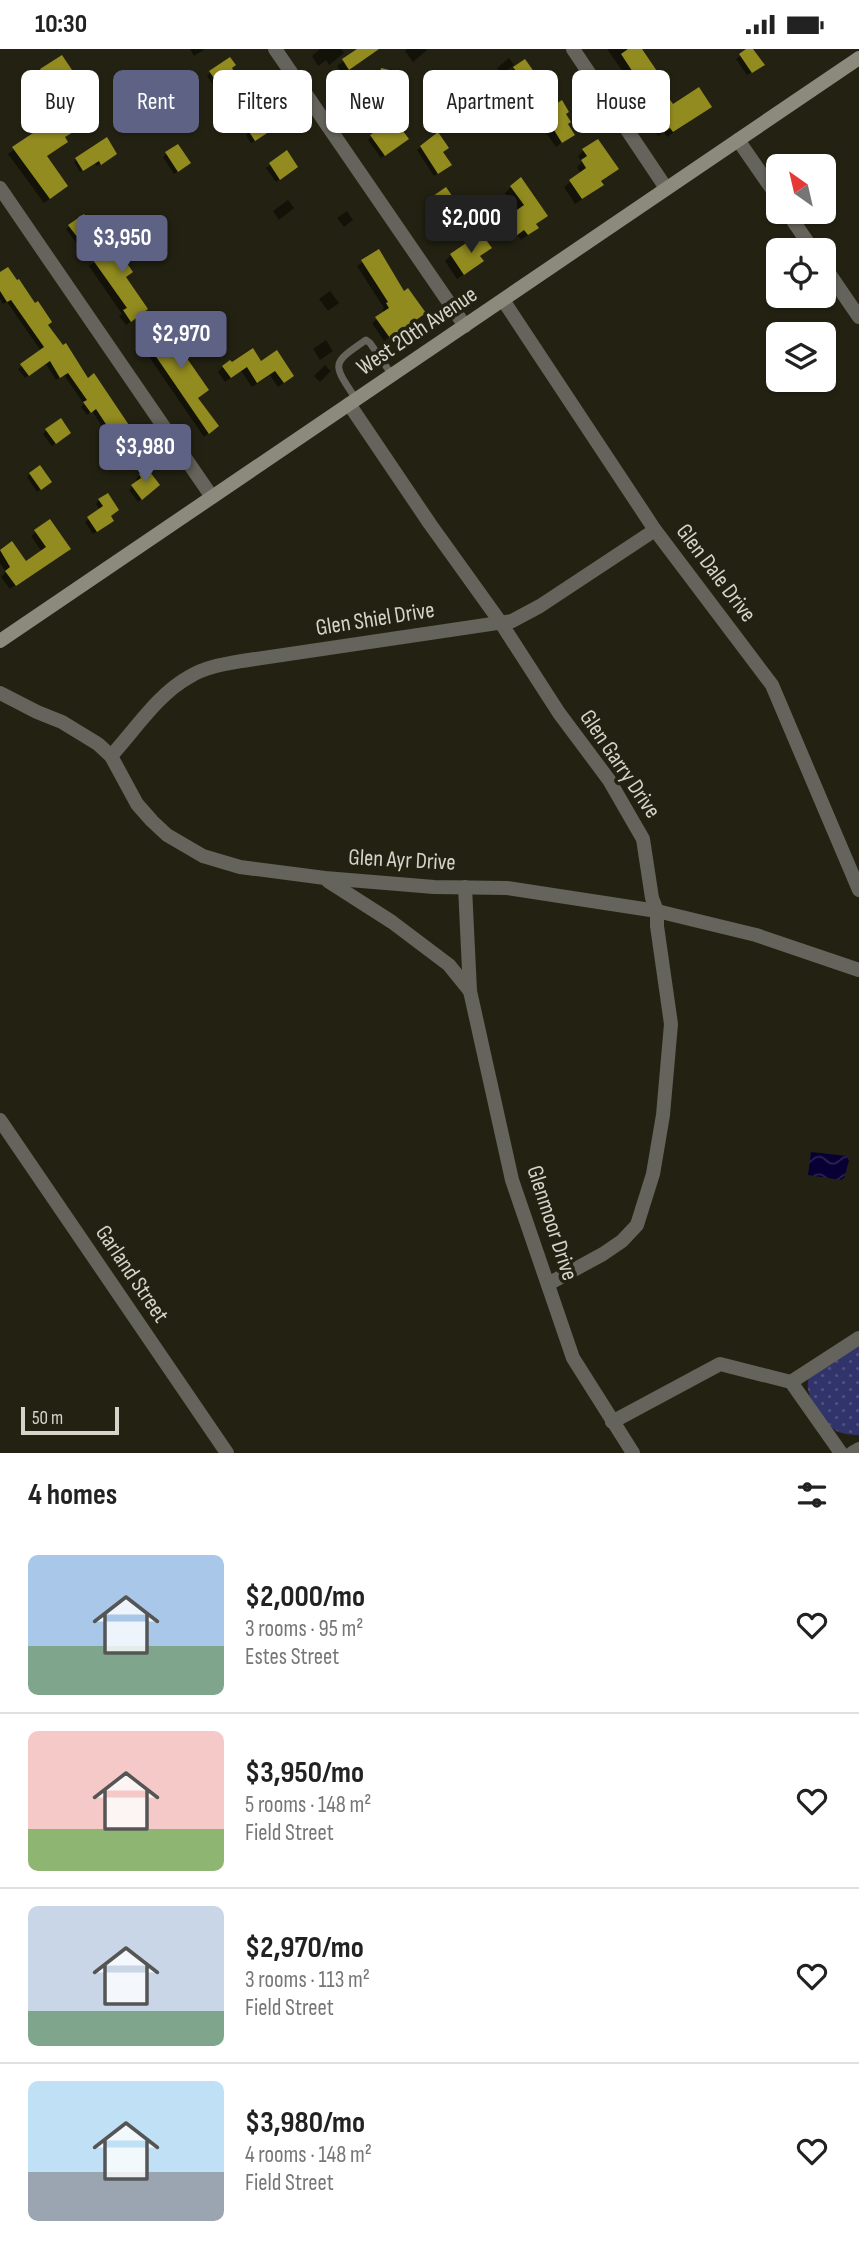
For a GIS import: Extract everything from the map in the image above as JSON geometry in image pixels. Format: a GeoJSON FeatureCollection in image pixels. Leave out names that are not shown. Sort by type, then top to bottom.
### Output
{"type":"FeatureCollection","features":[{"type":"Feature","properties":{"kind":"street"},"geometry":{"type":"LineString","coordinates":[[275,49],[465,326]]}},
{"type":"Feature","properties":{"kind":"street"},"geometry":{"type":"LineString","coordinates":[[572,49],[666,188]]}},
{"type":"Feature","properties":{"kind":"street","name":"West 20th Avenue"},"geometry":{"type":"LineString","coordinates":[[0,641],[859,58]]}},
{"type":"Feature","properties":{"kind":"street"},"geometry":{"type":"LineString","coordinates":[[738,140],[766,180]]}},
{"type":"Feature","properties":{"kind":"street"},"geometry":{"type":"LineString","coordinates":[[0,188],[212,497]]}},
{"type":"Feature","properties":{"kind":"street"},"geometry":{"type":"LineString","coordinates":[[836,283],[859,317]]}},
{"type":"Feature","properties":{"kind":"street","name":"Glen Dale Drive"},"geometry":{"type":"LineString","coordinates":[[503,300],[655,530],[772,685],[859,890]]}},
{"type":"Feature","properties":{"kind":"street","name":"Glen Garry Drive"},"geometry":{"type":"LineString","coordinates":[[353,402],[430,524],[501,623],[559,713],[609,780],[643,839],[652,898],[657,911],[671,1024],[663,1115],[653,1174],[636,1225],[622,1241],[548,1284]]}},
{"type":"Feature","properties":{"kind":"street","name":"Glen Shiel Drive"},"geometry":{"type":"LineString","coordinates":[[111,756],[169,691],[187,677],[203,670],[242,661],[512,621],[540,606],[655,530]]}},
{"type":"Feature","properties":{"kind":"street","name":"Glen Ayr Drive"},"geometry":{"type":"LineString","coordinates":[[0,693],[62,722],[98,744],[111,756],[137,804],[167,835],[203,856],[240,867],[325,878],[434,887],[507,888],[657,911],[756,935],[859,970]]}},
{"type":"Feature","properties":{"kind":"street"},"geometry":{"type":"LineString","coordinates":[[325,878],[392,922],[449,965],[470,991]]}},
{"type":"Feature","properties":{"kind":"street","name":"Glenmoor Drive"},"geometry":{"type":"LineString","coordinates":[[465,887],[470,991],[512,1179],[573,1358],[633,1453]]}},
{"type":"Feature","properties":{"kind":"street","name":"Garland Street"},"geometry":{"type":"LineString","coordinates":[[0,1120],[227,1453]]}},
{"type":"Feature","properties":{"kind":"street"},"geometry":{"type":"LineString","coordinates":[[791,1382],[859,1338]]}},
{"type":"Feature","properties":{"kind":"street"},"geometry":{"type":"LineString","coordinates":[[612,1422],[720,1364],[791,1382],[841,1453]]}},
{"type":"Feature","properties":{"kind":"street"},"geometry":{"type":"LineString","coordinates":[[852,1453],[859,1449]]}},
{"type":"Feature","properties":{"kind":"lane"},"geometry":{"type":"LineString","coordinates":[[353,402],[337,366],[340,358],[366,340],[392,375]]}},
{"type":"Feature","properties":{"kind":"shaded area"},"geometry":{"type":"Polygon","coordinates":[[[859,1344],[859,1435],[852,1435],[838,1432],[827,1423],[810,1398],[808,1384],[809,1378],[859,1344]]]}},
{"type":"Feature","properties":{"kind":"water"},"geometry":{"type":"Polygon","coordinates":[[[811,1152],[847,1156],[849,1161],[844,1178],[841,1180],[808,1175],[811,1152]]]}},
{"type":"Feature","properties":{"kind":"building"},"geometry":{"type":"Polygon","coordinates":[[[357,49],[379,49],[349,70],[342,59],[357,49]]]}},
{"type":"Feature","properties":{"kind":"building"},"geometry":{"type":"Polygon","coordinates":[[[628,49],[642,49],[656,70],[632,70],[621,54],[628,49]]]}},
{"type":"Feature","properties":{"kind":"building"},"geometry":{"type":"Polygon","coordinates":[[[746,49],[753,49],[765,65],[752,73],[739,54],[746,49]]]}},
{"type":"Feature","properties":{"kind":"building"},"geometry":{"type":"Polygon","coordinates":[[[62,55],[72,70],[41,70],[62,55]]]}},
{"type":"Feature","properties":{"kind":"building"},"geometry":{"type":"Polygon","coordinates":[[[230,57],[236,65],[233,70],[213,70],[213,77],[209,71],[230,57]]]}},
{"type":"Feature","properties":{"kind":"building"},"geometry":{"type":"Polygon","coordinates":[[[525,59],[533,70],[515,70],[513,67],[525,59]]]}},
{"type":"Feature","properties":{"kind":"building"},"geometry":{"type":"Polygon","coordinates":[[[699,87],[712,107],[673,132],[670,128],[670,100],[673,104],[699,87]]]}},
{"type":"Feature","properties":{"kind":"building"},"geometry":{"type":"Polygon","coordinates":[[[562,100],[569,112],[566,114],[571,122],[568,124],[575,135],[562,143],[556,133],[558,133],[558,103],[562,100]]]}},
{"type":"Feature","properties":{"kind":"building"},"geometry":{"type":"Polygon","coordinates":[[[33,133],[72,133],[65,137],[68,142],[47,156],[68,186],[50,199],[12,147],[33,133]]]}},
{"type":"Feature","properties":{"kind":"building"},"geometry":{"type":"Polygon","coordinates":[[[250,133],[267,133],[255,141],[250,133]]]}},
{"type":"Feature","properties":{"kind":"building"},"geometry":{"type":"Polygon","coordinates":[[[404,133],[409,139],[385,156],[370,135],[404,133]]]}},
{"type":"Feature","properties":{"kind":"building"},"geometry":{"type":"Polygon","coordinates":[[[439,133],[449,148],[443,152],[452,165],[438,174],[420,146],[439,133]]]}},
{"type":"Feature","properties":{"kind":"building"},"geometry":{"type":"Polygon","coordinates":[[[107,137],[117,154],[101,165],[99,161],[83,171],[75,158],[107,137]]]}},
{"type":"Feature","properties":{"kind":"building"},"geometry":{"type":"Polygon","coordinates":[[[598,139],[619,169],[601,181],[604,185],[582,199],[569,180],[586,168],[581,160],[587,156],[582,149],[598,139]]]}},
{"type":"Feature","properties":{"kind":"building"},"geometry":{"type":"Polygon","coordinates":[[[178,144],[191,163],[178,172],[165,152],[178,144]]]}},
{"type":"Feature","properties":{"kind":"building"},"geometry":{"type":"Polygon","coordinates":[[[287,150],[298,167],[280,180],[269,163],[287,150]]]}},
{"type":"Feature","properties":{"kind":"building"},"geometry":{"type":"Polygon","coordinates":[[[521,177],[548,216],[536,224],[539,228],[528,235],[524,230],[516,236],[504,219],[524,205],[510,186],[521,177]]]}},
{"type":"Feature","properties":{"kind":"building"},"geometry":{"type":"Polygon","coordinates":[[[446,187],[457,203],[464,198],[472,210],[452,224],[433,196],[446,187]]]}},
{"type":"Feature","properties":{"kind":"building"},"geometry":{"type":"Polygon","coordinates":[[[84,214],[96,231],[81,242],[68,225],[84,214]]]}},
{"type":"Feature","properties":{"kind":"building"},"geometry":{"type":"Polygon","coordinates":[[[130,234],[139,248],[124,259],[133,272],[126,277],[148,309],[131,322],[123,310],[127,308],[93,260],[130,234]]]}},
{"type":"Feature","properties":{"kind":"building"},"geometry":{"type":"Polygon","coordinates":[[[484,237],[492,248],[480,256],[484,261],[464,275],[450,254],[469,241],[472,245],[484,237]]]}},
{"type":"Feature","properties":{"kind":"building"},"geometry":{"type":"Polygon","coordinates":[[[379,249],[404,291],[408,288],[426,313],[390,338],[375,317],[389,308],[386,303],[388,302],[361,260],[379,249]]]}},
{"type":"Feature","properties":{"kind":"building"},"geometry":{"type":"Polygon","coordinates":[[[8,267],[35,303],[38,301],[52,322],[48,325],[63,345],[66,343],[88,378],[94,373],[139,440],[123,450],[96,409],[91,413],[83,402],[87,400],[68,373],[60,378],[50,361],[29,376],[20,364],[44,347],[11,300],[7,302],[0,291],[0,272],[8,267]]]}},
{"type":"Feature","properties":{"kind":"building"},"geometry":{"type":"Polygon","coordinates":[[[172,319],[179,329],[173,333],[209,390],[198,398],[219,426],[209,434],[144,339],[172,319]]]}},
{"type":"Feature","properties":{"kind":"building"},"geometry":{"type":"Polygon","coordinates":[[[213,320],[226,339],[213,347],[200,328],[213,320]]]}},
{"type":"Feature","properties":{"kind":"building"},"geometry":{"type":"Polygon","coordinates":[[[253,348],[261,361],[277,350],[294,376],[284,383],[275,371],[257,383],[247,367],[231,378],[222,366],[253,348]]]}},
{"type":"Feature","properties":{"kind":"building"},"geometry":{"type":"Polygon","coordinates":[[[61,418],[71,433],[56,444],[45,429],[61,418]]]}},
{"type":"Feature","properties":{"kind":"building"},"geometry":{"type":"Polygon","coordinates":[[[40,465],[52,482],[41,490],[29,473],[40,465]]]}},
{"type":"Feature","properties":{"kind":"building"},"geometry":{"type":"Polygon","coordinates":[[[147,468],[160,485],[142,500],[131,485],[141,478],[139,474],[147,468]]]}},
{"type":"Feature","properties":{"kind":"building"},"geometry":{"type":"Polygon","coordinates":[[[108,493],[119,510],[111,516],[114,521],[97,532],[87,517],[103,506],[98,499],[108,493]]]}},
{"type":"Feature","properties":{"kind":"building"},"geometry":{"type":"Polygon","coordinates":[[[50,519],[71,549],[16,586],[5,571],[10,567],[0,550],[12,541],[26,561],[46,547],[34,530],[50,519]]]}}]}
